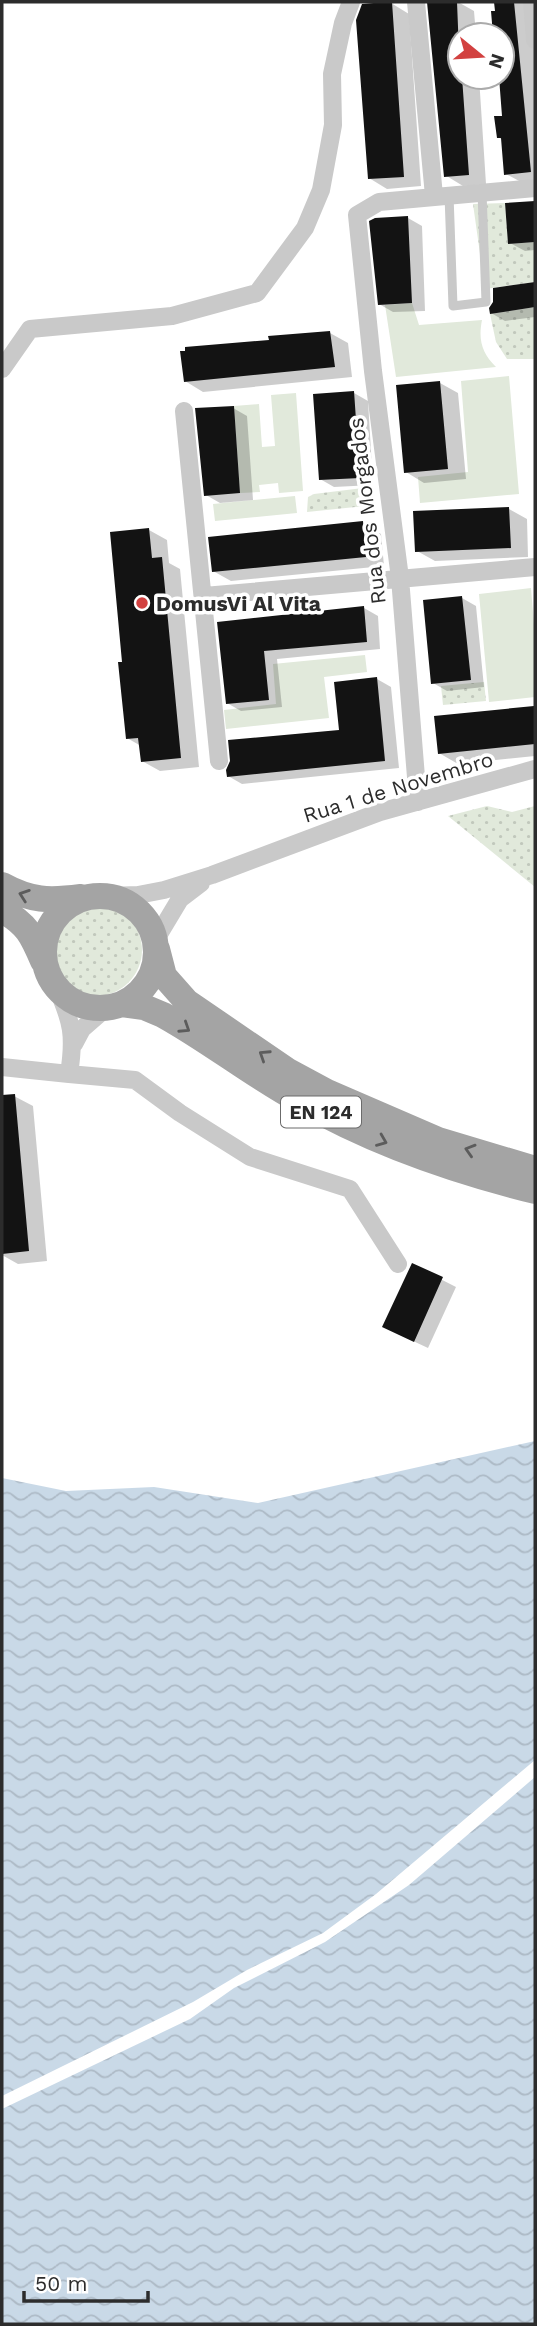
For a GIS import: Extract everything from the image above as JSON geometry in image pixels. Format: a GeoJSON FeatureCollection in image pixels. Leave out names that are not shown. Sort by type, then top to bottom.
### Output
{"type":"FeatureCollection","features":[{"type":"Feature","properties":{"kind":"main road"},"geometry":{"type":"LineString","coordinates":[[2,885],[33,899],[52,901],[102,895]]}},
{"type":"Feature","properties":{"kind":"main road"},"geometry":{"type":"LineString","coordinates":[[52,979],[44,954],[46,936],[53,920],[65,908],[80,899],[102,895]]}},
{"type":"Feature","properties":{"kind":"main road","name":"EN 124"},"geometry":{"type":"LineString","coordinates":[[102,895],[124,901],[139,910],[149,923],[164,976],[187,1002],[288,1071],[327,1092],[438,1140],[535,1169]]}},
{"type":"Feature","properties":{"kind":"main road"},"geometry":{"type":"LineString","coordinates":[[2,910],[23,923],[32,935],[52,979]]}},
{"type":"Feature","properties":{"kind":"main road"},"geometry":{"type":"LineString","coordinates":[[114,1006],[136,995],[148,982],[155,966],[156,944]]}},
{"type":"Feature","properties":{"kind":"main road","name":"EN 124"},"geometry":{"type":"LineString","coordinates":[[52,979],[71,1000],[88,1007],[144,1007],[163,1015],[300,1102],[356,1130],[429,1160],[535,1191]]}},
{"type":"Feature","properties":{"kind":"street"},"geometry":{"type":"LineString","coordinates":[[2,369],[30,329],[172,316],[257,293],[305,228],[321,190],[333,125],[332,74],[343,23],[351,2]]}},
{"type":"Feature","properties":{"kind":"street"},"geometry":{"type":"LineString","coordinates":[[416,2],[441,195],[535,188]]}},
{"type":"Feature","properties":{"kind":"street"},"geometry":{"type":"LineString","coordinates":[[532,2],[535,40]]}},
{"type":"Feature","properties":{"kind":"street","name":"Rua dos Morgados"},"geometry":{"type":"LineString","coordinates":[[418,802],[400,578],[373,371],[357,215],[379,202],[441,195]]}},
{"type":"Feature","properties":{"kind":"street"},"geometry":{"type":"LineString","coordinates":[[184,411],[219,761]]}},
{"type":"Feature","properties":{"kind":"street"},"geometry":{"type":"LineString","coordinates":[[204,596],[535,567]]}},
{"type":"Feature","properties":{"kind":"street","name":"Rua 1 de Novembro"},"geometry":{"type":"LineString","coordinates":[[212,875],[380,812],[535,769]]}},
{"type":"Feature","properties":{"kind":"street"},"geometry":{"type":"LineString","coordinates":[[102,895],[138,895],[212,875]]}},
{"type":"Feature","properties":{"kind":"street"},"geometry":{"type":"LineString","coordinates":[[156,944],[180,899],[212,875]]}},
{"type":"Feature","properties":{"kind":"street"},"geometry":{"type":"LineString","coordinates":[[52,979],[67,1011],[74,1044]]}},
{"type":"Feature","properties":{"kind":"street"},"geometry":{"type":"LineString","coordinates":[[69,1074],[74,1044],[82,1029],[114,1006]]}},
{"type":"Feature","properties":{"kind":"street"},"geometry":{"type":"LineString","coordinates":[[2,1067],[135,1080],[180,1113],[250,1157],[350,1189],[398,1264]]}},
{"type":"Feature","properties":{"kind":"lane"},"geometry":{"type":"LineString","coordinates":[[441,195],[453,306],[486,302],[482,192]]}},
{"type":"Feature","properties":{"kind":"shaded area"},"geometry":{"type":"Polygon","coordinates":[[[505,203],[508,244],[535,242],[535,282],[485,289],[473,204],[505,203]]]}},
{"type":"Feature","properties":{"kind":"shaded area"},"geometry":{"type":"Polygon","coordinates":[[[412,303],[419,325],[482,320],[482,346],[496,367],[396,377],[385,305],[412,303]]]}},
{"type":"Feature","properties":{"kind":"shaded area"},"geometry":{"type":"Polygon","coordinates":[[[535,307],[535,359],[507,359],[496,342],[490,314],[535,307]]]}},
{"type":"Feature","properties":{"kind":"shaded area"},"geometry":{"type":"Polygon","coordinates":[[[509,376],[519,494],[420,503],[418,477],[468,472],[461,381],[509,376]]]}},
{"type":"Feature","properties":{"kind":"shaded area"},"geometry":{"type":"Polygon","coordinates":[[[296,393],[303,491],[279,493],[278,483],[259,485],[260,492],[240,493],[234,406],[259,404],[262,447],[275,446],[271,395],[296,393]]]}},
{"type":"Feature","properties":{"kind":"shaded area"},"geometry":{"type":"Polygon","coordinates":[[[363,488],[365,506],[307,512],[308,497],[314,494],[363,488]]]}},
{"type":"Feature","properties":{"kind":"shaded area"},"geometry":{"type":"Polygon","coordinates":[[[295,496],[297,513],[215,521],[213,504],[295,496]]]}},
{"type":"Feature","properties":{"kind":"shaded area"},"geometry":{"type":"Polygon","coordinates":[[[531,588],[535,637],[535,697],[489,702],[479,594],[531,588]]]}},
{"type":"Feature","properties":{"kind":"shaded area"},"geometry":{"type":"Polygon","coordinates":[[[365,655],[367,672],[324,677],[329,718],[226,729],[224,710],[276,704],[273,664],[365,655]]]}},
{"type":"Feature","properties":{"kind":"shaded area"},"geometry":{"type":"Polygon","coordinates":[[[484,682],[486,701],[443,705],[441,686],[484,682]]]}},
{"type":"Feature","properties":{"kind":"shaded area"},"geometry":{"type":"Polygon","coordinates":[[[487,806],[512,812],[535,806],[535,887],[448,816],[487,806]]]}},
{"type":"Feature","properties":{"kind":"shaded area"},"geometry":{"type":"Polygon","coordinates":[[[96,904],[114,908],[128,918],[138,932],[142,950],[138,968],[128,982],[114,992],[96,996],[78,992],[64,982],[54,968],[50,950],[54,932],[64,918],[78,908],[96,904]]]}},
{"type":"Feature","properties":{"kind":"water"},"geometry":{"type":"Polygon","coordinates":[[[535,1441],[535,1760],[376,1894],[323,1933],[247,1970],[193,2002],[2,2096],[2,1478],[66,1491],[154,1487],[258,1503],[535,1441]]]}},
{"type":"Feature","properties":{"kind":"water"},"geometry":{"type":"Polygon","coordinates":[[[535,1777],[535,2324],[2,2324],[2,2109],[190,2019],[234,1988],[325,1942],[409,1885],[535,1777]]]}},
{"type":"Feature","properties":{"kind":"building"},"geometry":{"type":"Polygon","coordinates":[[[392,2],[404,177],[368,179],[356,20],[362,4],[392,2]]]}},
{"type":"Feature","properties":{"kind":"building"},"geometry":{"type":"Polygon","coordinates":[[[427,2],[457,2],[458,21],[446,21],[446,91],[463,91],[469,175],[444,177],[427,2]]]}},
{"type":"Feature","properties":{"kind":"building"},"geometry":{"type":"Polygon","coordinates":[[[494,2],[514,2],[516,21],[492,21],[491,11],[495,11],[494,2]]]}},
{"type":"Feature","properties":{"kind":"building"},"geometry":{"type":"Polygon","coordinates":[[[516,22],[531,172],[504,175],[501,138],[497,138],[494,116],[502,116],[500,91],[516,91],[516,22]]]}},
{"type":"Feature","properties":{"kind":"building"},"geometry":{"type":"Polygon","coordinates":[[[535,201],[535,242],[508,244],[505,203],[535,201]]]}},
{"type":"Feature","properties":{"kind":"building"},"geometry":{"type":"Polygon","coordinates":[[[408,216],[412,303],[378,305],[369,221],[375,218],[408,216]]]}},
{"type":"Feature","properties":{"kind":"building"},"geometry":{"type":"Polygon","coordinates":[[[535,282],[535,307],[490,314],[493,288],[535,282]]]}},
{"type":"Feature","properties":{"kind":"building"},"geometry":{"type":"Polygon","coordinates":[[[330,331],[335,367],[184,382],[180,351],[185,351],[185,347],[269,340],[268,336],[330,331]]]}},
{"type":"Feature","properties":{"kind":"building"},"geometry":{"type":"Polygon","coordinates":[[[440,381],[448,469],[404,473],[396,385],[440,381]]]}},
{"type":"Feature","properties":{"kind":"building"},"geometry":{"type":"Polygon","coordinates":[[[354,391],[360,478],[319,480],[313,394],[354,391]]]}},
{"type":"Feature","properties":{"kind":"building"},"geometry":{"type":"Polygon","coordinates":[[[234,406],[240,493],[204,496],[195,408],[234,406]]]}},
{"type":"Feature","properties":{"kind":"building"},"geometry":{"type":"Polygon","coordinates":[[[509,507],[511,548],[415,552],[413,511],[509,507]]]}},
{"type":"Feature","properties":{"kind":"building"},"geometry":{"type":"Polygon","coordinates":[[[363,521],[366,557],[212,572],[208,537],[363,521]]]}},
{"type":"Feature","properties":{"kind":"building","name":"DomusVi Al Vita"},"geometry":{"type":"Polygon","coordinates":[[[149,528],[152,558],[162,557],[181,758],[141,762],[138,738],[126,739],[110,532],[149,528]]]}},
{"type":"Feature","properties":{"kind":"building"},"geometry":{"type":"Polygon","coordinates":[[[462,596],[471,680],[431,684],[423,600],[462,596]]]}},
{"type":"Feature","properties":{"kind":"building"},"geometry":{"type":"Polygon","coordinates":[[[364,606],[367,642],[264,651],[269,700],[226,704],[217,622],[364,606]]]}},
{"type":"Feature","properties":{"kind":"building"},"geometry":{"type":"Polygon","coordinates":[[[377,677],[385,761],[227,777],[226,770],[230,761],[228,740],[339,730],[334,682],[377,677]]]}},
{"type":"Feature","properties":{"kind":"building"},"geometry":{"type":"Polygon","coordinates":[[[534,706],[535,744],[438,754],[434,716],[534,706]]]}},
{"type":"Feature","properties":{"kind":"building"},"geometry":{"type":"Polygon","coordinates":[[[15,1094],[29,1251],[2,1254],[2,1095],[15,1094]]]}},
{"type":"Feature","properties":{"kind":"building"},"geometry":{"type":"Polygon","coordinates":[[[412,1263],[443,1277],[414,1342],[382,1327],[412,1263]]]}},
{"type":"Feature","properties":{"kind":"place","name":"DomusVi Al Vita"},"geometry":{"type":"Point","coordinates":[142,603]}}]}
